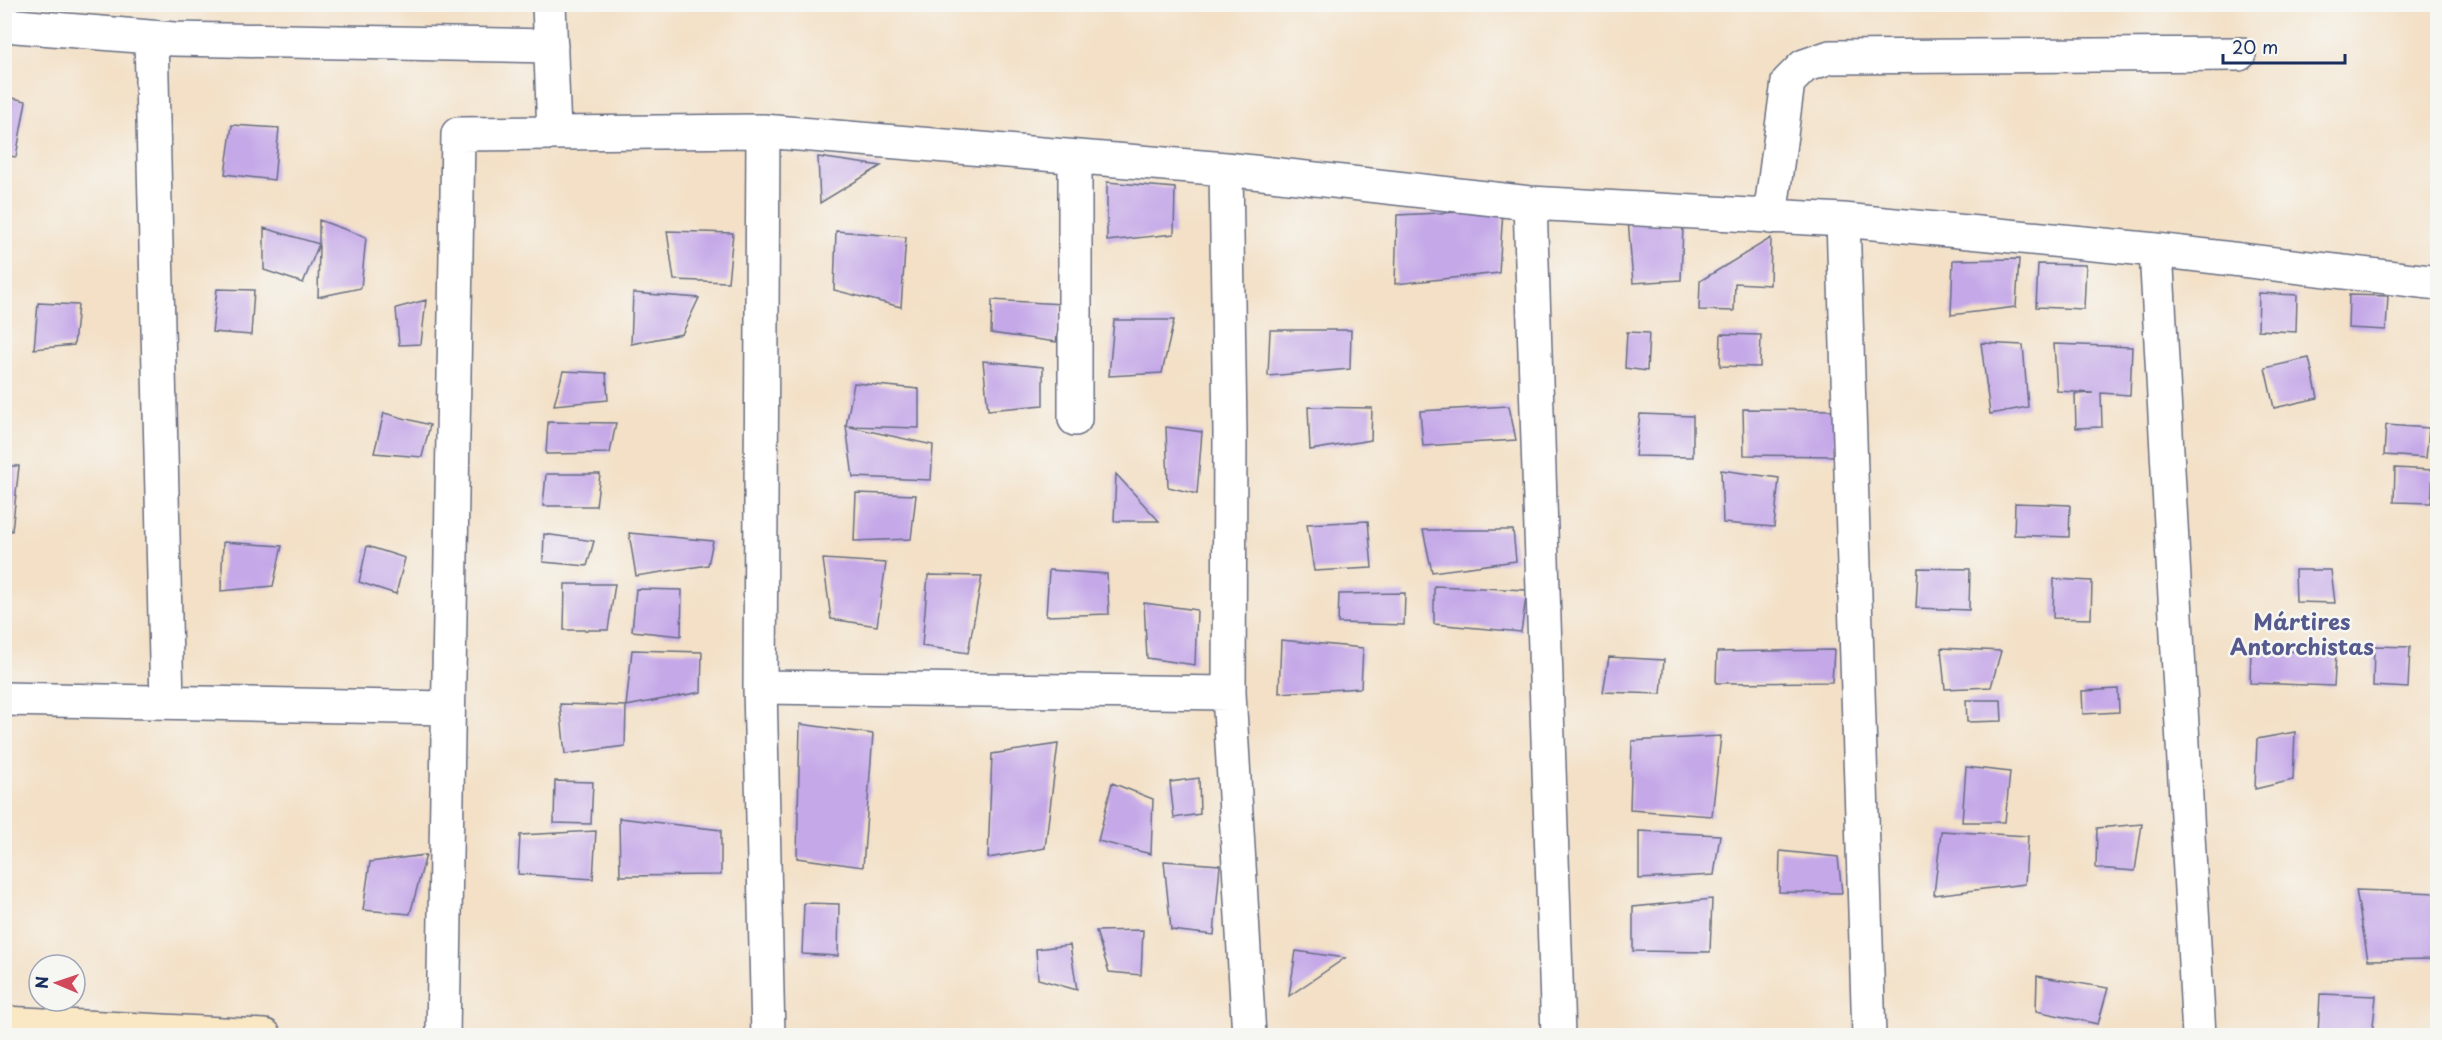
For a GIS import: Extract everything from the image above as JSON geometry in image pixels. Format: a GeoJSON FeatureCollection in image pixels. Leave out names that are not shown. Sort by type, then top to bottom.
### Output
{"type":"FeatureCollection","features":[{"type":"Feature","properties":{"kind":"street"},"geometry":{"type":"LineString","coordinates":[[549,4],[554,133]]}},
{"type":"Feature","properties":{"kind":"street"},"geometry":{"type":"LineString","coordinates":[[4,25],[151,37],[551,46]]}},
{"type":"Feature","properties":{"kind":"street"},"geometry":{"type":"LineString","coordinates":[[151,37],[167,702]]}},
{"type":"Feature","properties":{"kind":"street"},"geometry":{"type":"LineString","coordinates":[[1770,217],[1788,82],[1804,66],[1821,60],[1830,57],[2239,54]]}},
{"type":"Feature","properties":{"kind":"street"},"geometry":{"type":"LineString","coordinates":[[763,131],[760,687],[768,1035]]}},
{"type":"Feature","properties":{"kind":"street"},"geometry":{"type":"LineString","coordinates":[[443,1035],[458,134],[763,131],[1226,170],[1530,202],[1843,220],[2156,250],[2438,283]]}},
{"type":"Feature","properties":{"kind":"street"},"geometry":{"type":"LineString","coordinates":[[1075,157],[1075,419]]}},
{"type":"Feature","properties":{"kind":"street"},"geometry":{"type":"LineString","coordinates":[[1226,170],[1230,432],[1229,693],[1249,1035]]}},
{"type":"Feature","properties":{"kind":"street"},"geometry":{"type":"LineString","coordinates":[[1530,202],[1558,1035]]}},
{"type":"Feature","properties":{"kind":"street"},"geometry":{"type":"LineString","coordinates":[[1843,220],[1869,1035]]}},
{"type":"Feature","properties":{"kind":"street"},"geometry":{"type":"LineString","coordinates":[[2156,250],[2199,1035]]}},
{"type":"Feature","properties":{"kind":"street"},"geometry":{"type":"LineString","coordinates":[[760,687],[1229,693]]}},
{"type":"Feature","properties":{"kind":"street"},"geometry":{"type":"LineString","coordinates":[[4,699],[448,708]]}},
{"type":"Feature","properties":{"kind":"street"},"geometry":{"type":"LineString","coordinates":[[4,1023],[266,1035]]}},
{"type":"Feature","properties":{"kind":"building"},"geometry":{"type":"Polygon","coordinates":[[[4,96],[26,101],[16,157],[4,155],[4,96]]]}},
{"type":"Feature","properties":{"kind":"building"},"geometry":{"type":"Polygon","coordinates":[[[232,125],[279,128],[274,180],[225,174],[232,125]]]}},
{"type":"Feature","properties":{"kind":"building"},"geometry":{"type":"Polygon","coordinates":[[[818,157],[881,166],[820,203],[818,157]]]}},
{"type":"Feature","properties":{"kind":"building"},"geometry":{"type":"Polygon","coordinates":[[[1107,182],[1175,188],[1174,234],[1107,241],[1107,182]]]}},
{"type":"Feature","properties":{"kind":"building"},"geometry":{"type":"Polygon","coordinates":[[[1503,210],[1499,273],[1395,284],[1397,215],[1503,210]]]}},
{"type":"Feature","properties":{"kind":"building"},"geometry":{"type":"Polygon","coordinates":[[[1628,219],[1683,226],[1681,280],[1633,283],[1628,219]]]}},
{"type":"Feature","properties":{"kind":"building"},"geometry":{"type":"Polygon","coordinates":[[[319,220],[366,237],[361,288],[318,297],[319,220]]]}},
{"type":"Feature","properties":{"kind":"building"},"geometry":{"type":"Polygon","coordinates":[[[264,228],[319,244],[303,283],[264,270],[264,228]]]}},
{"type":"Feature","properties":{"kind":"building"},"geometry":{"type":"Polygon","coordinates":[[[667,231],[733,233],[728,282],[674,280],[667,231]]]}},
{"type":"Feature","properties":{"kind":"building"},"geometry":{"type":"Polygon","coordinates":[[[836,231],[906,237],[901,307],[834,290],[836,231]]]}},
{"type":"Feature","properties":{"kind":"building"},"geometry":{"type":"Polygon","coordinates":[[[1771,238],[1770,285],[1735,283],[1734,311],[1699,310],[1700,281],[1771,238]]]}},
{"type":"Feature","properties":{"kind":"building"},"geometry":{"type":"Polygon","coordinates":[[[2019,259],[2016,307],[1951,315],[1953,260],[2019,259]]]}},
{"type":"Feature","properties":{"kind":"building"},"geometry":{"type":"Polygon","coordinates":[[[2038,264],[2086,265],[2084,309],[2036,307],[2038,264]]]}},
{"type":"Feature","properties":{"kind":"building"},"geometry":{"type":"Polygon","coordinates":[[[217,289],[254,290],[251,335],[212,332],[217,289]]]}},
{"type":"Feature","properties":{"kind":"building"},"geometry":{"type":"Polygon","coordinates":[[[633,293],[699,298],[682,334],[631,344],[633,293]]]}},
{"type":"Feature","properties":{"kind":"building"},"geometry":{"type":"Polygon","coordinates":[[[2259,293],[2297,295],[2296,332],[2258,330],[2259,293]]]}},
{"type":"Feature","properties":{"kind":"building"},"geometry":{"type":"Polygon","coordinates":[[[2349,295],[2388,296],[2386,330],[2348,328],[2349,295]]]}},
{"type":"Feature","properties":{"kind":"building"},"geometry":{"type":"Polygon","coordinates":[[[426,300],[421,344],[399,345],[396,308],[426,300]]]}},
{"type":"Feature","properties":{"kind":"building"},"geometry":{"type":"Polygon","coordinates":[[[992,300],[1062,304],[1056,342],[991,333],[992,300]]]}},
{"type":"Feature","properties":{"kind":"building"},"geometry":{"type":"Polygon","coordinates":[[[38,303],[78,305],[74,345],[34,349],[38,303]]]}},
{"type":"Feature","properties":{"kind":"building"},"geometry":{"type":"Polygon","coordinates":[[[1114,320],[1174,320],[1162,373],[1109,376],[1114,320]]]}},
{"type":"Feature","properties":{"kind":"building"},"geometry":{"type":"Polygon","coordinates":[[[1270,330],[1351,330],[1350,369],[1268,376],[1270,330]]]}},
{"type":"Feature","properties":{"kind":"building"},"geometry":{"type":"Polygon","coordinates":[[[1627,332],[1649,333],[1647,371],[1625,368],[1627,332]]]}},
{"type":"Feature","properties":{"kind":"building"},"geometry":{"type":"Polygon","coordinates":[[[1721,334],[1761,335],[1760,367],[1720,366],[1721,334]]]}},
{"type":"Feature","properties":{"kind":"building"},"geometry":{"type":"Polygon","coordinates":[[[1981,343],[2023,345],[2028,407],[1990,414],[1981,343]]]}},
{"type":"Feature","properties":{"kind":"building"},"geometry":{"type":"Polygon","coordinates":[[[2054,344],[2132,347],[2130,395],[2101,393],[2102,427],[2076,428],[2075,394],[2093,393],[2057,391],[2054,344]]]}},
{"type":"Feature","properties":{"kind":"building"},"geometry":{"type":"Polygon","coordinates":[[[2309,358],[2318,398],[2274,408],[2265,368],[2309,358]]]}},
{"type":"Feature","properties":{"kind":"building"},"geometry":{"type":"Polygon","coordinates":[[[983,361],[1043,367],[1043,405],[988,410],[983,361]]]}},
{"type":"Feature","properties":{"kind":"building"},"geometry":{"type":"Polygon","coordinates":[[[563,371],[606,373],[608,400],[554,405],[563,371]]]}},
{"type":"Feature","properties":{"kind":"building"},"geometry":{"type":"Polygon","coordinates":[[[854,383],[919,389],[919,428],[846,426],[854,383]]]}},
{"type":"Feature","properties":{"kind":"building"},"geometry":{"type":"Polygon","coordinates":[[[1509,406],[1516,440],[1423,446],[1420,411],[1509,406]]]}},
{"type":"Feature","properties":{"kind":"building"},"geometry":{"type":"Polygon","coordinates":[[[1308,407],[1372,408],[1371,440],[1310,450],[1308,407]]]}},
{"type":"Feature","properties":{"kind":"building"},"geometry":{"type":"Polygon","coordinates":[[[1743,409],[1837,410],[1835,456],[1744,455],[1743,409]]]}},
{"type":"Feature","properties":{"kind":"building"},"geometry":{"type":"Polygon","coordinates":[[[384,413],[430,425],[422,457],[374,453],[384,413]]]}},
{"type":"Feature","properties":{"kind":"building"},"geometry":{"type":"Polygon","coordinates":[[[1640,414],[1693,416],[1693,457],[1635,456],[1640,414]]]}},
{"type":"Feature","properties":{"kind":"building"},"geometry":{"type":"Polygon","coordinates":[[[548,422],[616,423],[610,453],[546,454],[548,422]]]}},
{"type":"Feature","properties":{"kind":"building"},"geometry":{"type":"Polygon","coordinates":[[[2386,425],[2429,428],[2426,458],[2384,455],[2386,425]]]}},
{"type":"Feature","properties":{"kind":"building"},"geometry":{"type":"Polygon","coordinates":[[[846,426],[933,445],[931,480],[853,477],[846,426]]]}},
{"type":"Feature","properties":{"kind":"building"},"geometry":{"type":"Polygon","coordinates":[[[1166,427],[1202,432],[1197,494],[1168,487],[1166,427]]]}},
{"type":"Feature","properties":{"kind":"building"},"geometry":{"type":"Polygon","coordinates":[[[4,466],[19,466],[12,531],[4,530],[4,466]]]}},
{"type":"Feature","properties":{"kind":"building"},"geometry":{"type":"Polygon","coordinates":[[[2395,468],[2433,470],[2431,503],[2394,502],[2395,468]]]}},
{"type":"Feature","properties":{"kind":"building"},"geometry":{"type":"Polygon","coordinates":[[[1721,470],[1779,478],[1774,527],[1723,523],[1721,470]]]}},
{"type":"Feature","properties":{"kind":"building"},"geometry":{"type":"Polygon","coordinates":[[[546,474],[600,474],[596,506],[543,506],[546,474]]]}},
{"type":"Feature","properties":{"kind":"building"},"geometry":{"type":"Polygon","coordinates":[[[1116,474],[1159,521],[1114,521],[1116,474]]]}},
{"type":"Feature","properties":{"kind":"building"},"geometry":{"type":"Polygon","coordinates":[[[856,493],[916,495],[911,539],[854,541],[856,493]]]}},
{"type":"Feature","properties":{"kind":"building"},"geometry":{"type":"Polygon","coordinates":[[[2015,503],[2070,505],[2069,537],[2014,535],[2015,503]]]}},
{"type":"Feature","properties":{"kind":"building"},"geometry":{"type":"Polygon","coordinates":[[[1368,521],[1372,568],[1314,571],[1307,524],[1368,521]]]}},
{"type":"Feature","properties":{"kind":"building"},"geometry":{"type":"Polygon","coordinates":[[[1423,530],[1513,530],[1516,561],[1432,572],[1423,530]]]}},
{"type":"Feature","properties":{"kind":"building"},"geometry":{"type":"Polygon","coordinates":[[[629,533],[713,541],[708,565],[636,576],[629,533]]]}},
{"type":"Feature","properties":{"kind":"building"},"geometry":{"type":"Polygon","coordinates":[[[544,534],[594,541],[587,566],[543,562],[544,534]]]}},
{"type":"Feature","properties":{"kind":"building"},"geometry":{"type":"Polygon","coordinates":[[[223,542],[282,546],[273,586],[221,591],[223,542]]]}},
{"type":"Feature","properties":{"kind":"building"},"geometry":{"type":"Polygon","coordinates":[[[367,546],[405,558],[396,594],[359,582],[367,546]]]}},
{"type":"Feature","properties":{"kind":"building"},"geometry":{"type":"Polygon","coordinates":[[[823,559],[886,563],[877,626],[831,619],[823,559]]]}},
{"type":"Feature","properties":{"kind":"building"},"geometry":{"type":"Polygon","coordinates":[[[1918,568],[1970,569],[1969,610],[1916,608],[1918,568]]]}},
{"type":"Feature","properties":{"kind":"building"},"geometry":{"type":"Polygon","coordinates":[[[1049,570],[1107,574],[1109,614],[1046,616],[1049,570]]]}},
{"type":"Feature","properties":{"kind":"building"},"geometry":{"type":"Polygon","coordinates":[[[2295,570],[2331,570],[2335,603],[2296,602],[2295,570]]]}},
{"type":"Feature","properties":{"kind":"building"},"geometry":{"type":"Polygon","coordinates":[[[928,575],[982,576],[968,653],[922,646],[928,575]]]}},
{"type":"Feature","properties":{"kind":"building"},"geometry":{"type":"Polygon","coordinates":[[[2054,579],[2092,581],[2091,619],[2053,618],[2054,579]]]}},
{"type":"Feature","properties":{"kind":"building"},"geometry":{"type":"Polygon","coordinates":[[[565,584],[615,584],[608,630],[564,630],[565,584]]]}},
{"type":"Feature","properties":{"kind":"building"},"geometry":{"type":"Polygon","coordinates":[[[1434,586],[1527,590],[1521,632],[1434,624],[1434,586]]]}},
{"type":"Feature","properties":{"kind":"building"},"geometry":{"type":"Polygon","coordinates":[[[636,589],[682,590],[681,636],[632,631],[636,589]]]}},
{"type":"Feature","properties":{"kind":"building"},"geometry":{"type":"Polygon","coordinates":[[[1405,593],[1404,625],[1338,623],[1339,594],[1405,593]]]}},
{"type":"Feature","properties":{"kind":"building"},"geometry":{"type":"Polygon","coordinates":[[[1144,603],[1197,610],[1195,665],[1147,658],[1144,603]]]}},
{"type":"Feature","properties":{"kind":"building"},"geometry":{"type":"Polygon","coordinates":[[[1281,640],[1363,648],[1361,688],[1279,693],[1281,640]]]}},
{"type":"Feature","properties":{"kind":"building"},"geometry":{"type":"Polygon","coordinates":[[[2374,646],[2410,647],[2408,688],[2373,686],[2374,646]]]}},
{"type":"Feature","properties":{"kind":"building"},"geometry":{"type":"Polygon","coordinates":[[[1941,648],[2001,651],[1991,687],[1945,689],[1941,648]]]}},
{"type":"Feature","properties":{"kind":"building"},"geometry":{"type":"Polygon","coordinates":[[[632,650],[702,652],[701,692],[626,706],[632,650]]]}},
{"type":"Feature","properties":{"kind":"building"},"geometry":{"type":"Polygon","coordinates":[[[1834,650],[1832,682],[1716,683],[1717,652],[1834,650]]]}},
{"type":"Feature","properties":{"kind":"building"},"geometry":{"type":"Polygon","coordinates":[[[2251,650],[2336,653],[2334,686],[2250,683],[2251,650]]]}},
{"type":"Feature","properties":{"kind":"building"},"geometry":{"type":"Polygon","coordinates":[[[1609,657],[1664,660],[1661,694],[1603,692],[1609,657]]]}},
{"type":"Feature","properties":{"kind":"building"},"geometry":{"type":"Polygon","coordinates":[[[2118,689],[2119,712],[2083,714],[2082,691],[2118,689]]]}},
{"type":"Feature","properties":{"kind":"building"},"geometry":{"type":"Polygon","coordinates":[[[1966,700],[2001,700],[2002,721],[1967,722],[1966,700]]]}},
{"type":"Feature","properties":{"kind":"building"},"geometry":{"type":"Polygon","coordinates":[[[560,704],[626,706],[625,746],[565,754],[560,704]]]}},
{"type":"Feature","properties":{"kind":"building"},"geometry":{"type":"Polygon","coordinates":[[[800,724],[873,734],[863,867],[797,858],[800,724]]]}},
{"type":"Feature","properties":{"kind":"building"},"geometry":{"type":"Polygon","coordinates":[[[2295,732],[2293,780],[2255,789],[2257,739],[2295,732]]]}},
{"type":"Feature","properties":{"kind":"building"},"geometry":{"type":"Polygon","coordinates":[[[1721,736],[1712,816],[1630,810],[1632,741],[1721,736]]]}},
{"type":"Feature","properties":{"kind":"building"},"geometry":{"type":"Polygon","coordinates":[[[1058,744],[1045,848],[988,858],[992,754],[1058,744]]]}},
{"type":"Feature","properties":{"kind":"building"},"geometry":{"type":"Polygon","coordinates":[[[1966,767],[2010,772],[2005,822],[1962,822],[1966,767]]]}},
{"type":"Feature","properties":{"kind":"building"},"geometry":{"type":"Polygon","coordinates":[[[1199,778],[1200,814],[1174,818],[1170,782],[1199,778]]]}},
{"type":"Feature","properties":{"kind":"building"},"geometry":{"type":"Polygon","coordinates":[[[555,781],[593,782],[591,824],[554,823],[555,781]]]}},
{"type":"Feature","properties":{"kind":"building"},"geometry":{"type":"Polygon","coordinates":[[[1112,783],[1153,799],[1151,854],[1098,841],[1112,783]]]}},
{"type":"Feature","properties":{"kind":"building"},"geometry":{"type":"Polygon","coordinates":[[[619,818],[721,830],[721,875],[620,876],[619,818]]]}},
{"type":"Feature","properties":{"kind":"building"},"geometry":{"type":"Polygon","coordinates":[[[2142,824],[2135,871],[2096,868],[2097,828],[2142,824]]]}},
{"type":"Feature","properties":{"kind":"building"},"geometry":{"type":"Polygon","coordinates":[[[596,831],[593,879],[518,874],[520,835],[596,831]]]}},
{"type":"Feature","properties":{"kind":"building"},"geometry":{"type":"Polygon","coordinates":[[[1639,831],[1720,835],[1714,875],[1639,879],[1639,831]]]}},
{"type":"Feature","properties":{"kind":"building"},"geometry":{"type":"Polygon","coordinates":[[[1941,831],[2028,836],[2025,884],[1934,895],[1941,831]]]}},
{"type":"Feature","properties":{"kind":"building"},"geometry":{"type":"Polygon","coordinates":[[[1780,851],[1838,857],[1842,893],[1779,892],[1780,851]]]}},
{"type":"Feature","properties":{"kind":"building"},"geometry":{"type":"Polygon","coordinates":[[[426,855],[410,914],[363,910],[370,862],[426,855]]]}},
{"type":"Feature","properties":{"kind":"building"},"geometry":{"type":"Polygon","coordinates":[[[1164,861],[1220,865],[1214,935],[1171,930],[1164,861]]]}},
{"type":"Feature","properties":{"kind":"building"},"geometry":{"type":"Polygon","coordinates":[[[2356,890],[2438,893],[2438,959],[2368,960],[2356,890]]]}},
{"type":"Feature","properties":{"kind":"building"},"geometry":{"type":"Polygon","coordinates":[[[1712,899],[1710,952],[1633,951],[1633,907],[1712,899]]]}},
{"type":"Feature","properties":{"kind":"building"},"geometry":{"type":"Polygon","coordinates":[[[804,903],[839,904],[838,956],[802,954],[804,903]]]}},
{"type":"Feature","properties":{"kind":"building"},"geometry":{"type":"Polygon","coordinates":[[[1143,930],[1141,975],[1109,972],[1096,931],[1143,930]]]}},
{"type":"Feature","properties":{"kind":"building"},"geometry":{"type":"Polygon","coordinates":[[[1070,945],[1077,990],[1038,979],[1036,949],[1070,945]]]}},
{"type":"Feature","properties":{"kind":"building"},"geometry":{"type":"Polygon","coordinates":[[[1296,951],[1345,958],[1289,996],[1296,951]]]}},
{"type":"Feature","properties":{"kind":"building"},"geometry":{"type":"Polygon","coordinates":[[[2037,976],[2108,988],[2098,1024],[2036,1011],[2037,976]]]}},
{"type":"Feature","properties":{"kind":"building"},"geometry":{"type":"Polygon","coordinates":[[[2320,994],[2376,996],[2372,1036],[2318,1035],[2320,994]]]}},
{"type":"Feature","properties":{"kind":"district","name":"Mártires Antorchistas"},"geometry":{"type":"Point","coordinates":[2302,634]}}]}
